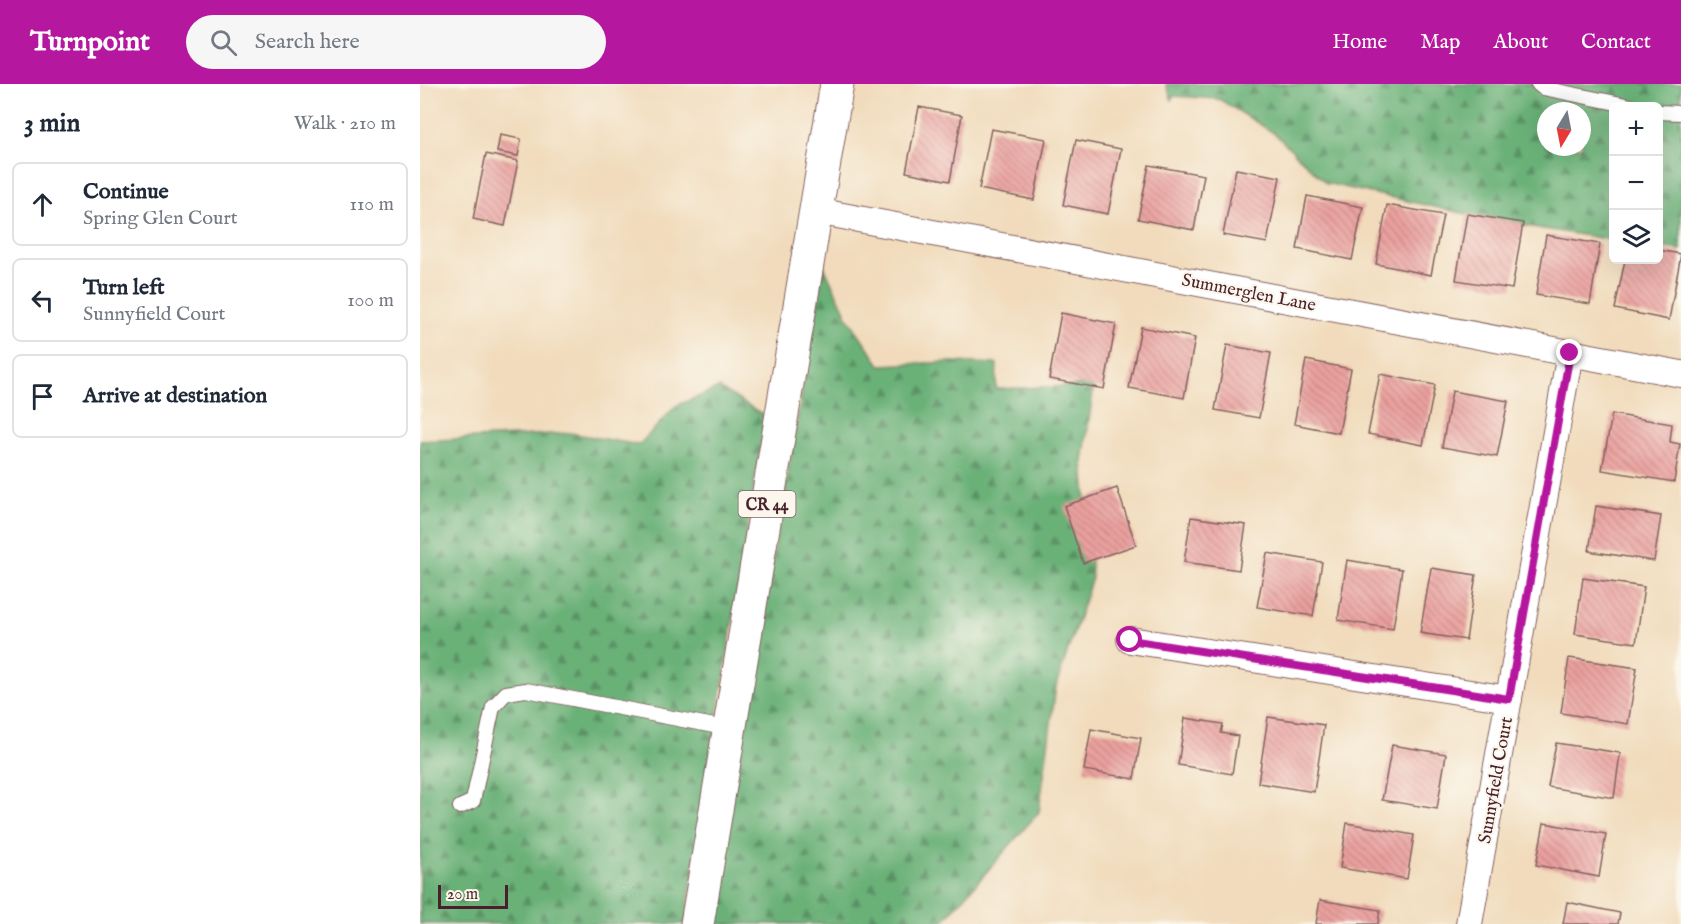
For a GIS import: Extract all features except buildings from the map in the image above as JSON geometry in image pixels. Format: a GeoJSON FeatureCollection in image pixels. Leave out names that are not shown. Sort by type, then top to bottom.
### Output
{"type":"FeatureCollection","features":[{"type":"Feature","properties":{"kind":"main road","name":"CR 44"},"geometry":{"type":"LineString","coordinates":[[697,924],[837,84]]}},
{"type":"Feature","properties":{"kind":"street","name":"Summerglen Lane"},"geometry":{"type":"LineString","coordinates":[[816,211],[1681,374]]}},
{"type":"Feature","properties":{"kind":"street","name":"Sunnyfield Court"},"geometry":{"type":"LineString","coordinates":[[1469,924],[1570,353]]}},
{"type":"Feature","properties":{"kind":"street"},"geometry":{"type":"LineString","coordinates":[[1130,640],[1509,699]]}},
{"type":"Feature","properties":{"kind":"lane"},"geometry":{"type":"LineString","coordinates":[[1538,84],[1542,88],[1611,102]]}},
{"type":"Feature","properties":{"kind":"lane"},"geometry":{"type":"LineString","coordinates":[[1663,112],[1681,113]]}},
{"type":"Feature","properties":{"kind":"lane"},"geometry":{"type":"LineString","coordinates":[[460,807],[473,801],[493,707],[506,693],[526,690],[730,729]]}},
{"type":"Feature","properties":{"kind":"green space"},"geometry":{"type":"Polygon","coordinates":[[[1166,84],[1681,84],[1681,250],[1663,248],[1663,102],[1609,102],[1609,239],[1507,223],[1326,183],[1274,133],[1219,99],[1174,96],[1172,100],[1166,84]]]}},
{"type":"Feature","properties":{"kind":"green space"},"geometry":{"type":"Polygon","coordinates":[[[824,266],[848,318],[880,365],[952,362],[997,364],[996,389],[1094,385],[1083,462],[1092,578],[1056,686],[1039,812],[941,924],[709,924],[824,266]]]}},
{"type":"Feature","properties":{"kind":"green space"},"geometry":{"type":"Polygon","coordinates":[[[719,388],[765,416],[685,924],[420,924],[420,441],[570,433],[639,445],[676,406],[719,388]]]}},
{"type":"Feature","properties":{"kind":"route"},"geometry":{"type":"LineString","coordinates":[[1130,640],[1509,699],[1570,353]]}}]}
